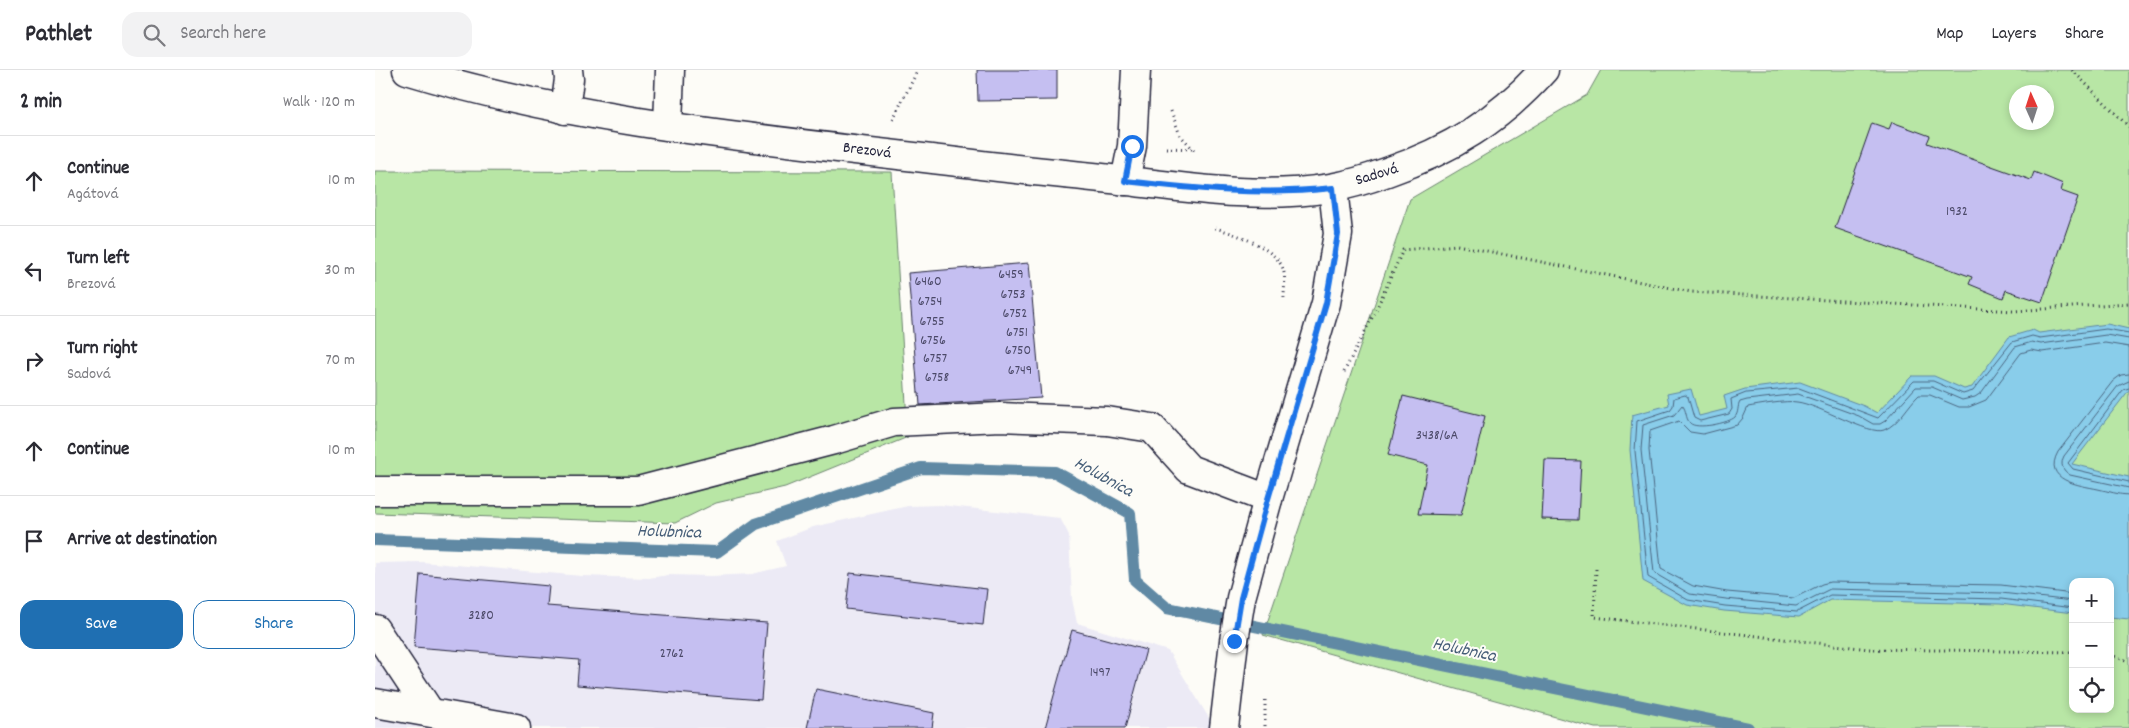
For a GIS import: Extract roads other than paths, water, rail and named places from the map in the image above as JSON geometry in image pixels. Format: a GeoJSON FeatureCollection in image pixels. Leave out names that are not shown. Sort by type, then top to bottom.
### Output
{"type":"FeatureCollection","features":[{"type":"Feature","properties":{"kind":"street","name":"Brezová"},"geometry":{"type":"LineString","coordinates":[[407,70],[565,110],[668,126],[1194,189],[1253,193],[1293,193],[1333,188]]}},
{"type":"Feature","properties":{"kind":"street"},"geometry":{"type":"LineString","coordinates":[[565,110],[569,70]]}},
{"type":"Feature","properties":{"kind":"street"},"geometry":{"type":"LineString","coordinates":[[668,126],[670,70]]}},
{"type":"Feature","properties":{"kind":"street"},"geometry":{"type":"LineString","coordinates":[[1125,181],[1132,146],[1135,70]]}},
{"type":"Feature","properties":{"kind":"street","name":"Sadová"},"geometry":{"type":"LineString","coordinates":[[1224,728],[1241,598],[1326,303],[1338,234],[1333,188],[1416,162],[1460,141],[1493,119],[1523,93],[1544,70]]}},
{"type":"Feature","properties":{"kind":"street"},"geometry":{"type":"LineString","coordinates":[[375,491],[638,491],[834,440],[894,422],[1000,417],[1107,421],[1152,428],[1189,469],[1268,499]]}},
{"type":"Feature","properties":{"kind":"street"},"geometry":{"type":"LineString","coordinates":[[375,629],[430,712]]}},
{"type":"Feature","properties":{"kind":"street"},"geometry":{"type":"LineString","coordinates":[[375,703],[516,728]]}},
{"type":"Feature","properties":{"kind":"water"},"geometry":{"type":"Polygon","coordinates":[[[2107,324],[2129,329],[2129,390],[2072,464],[2129,477],[2129,619],[2114,617],[2114,578],[2069,578],[2069,613],[2000,604],[1830,600],[1799,617],[1724,611],[1687,605],[1643,581],[1630,450],[1632,415],[1669,405],[1667,394],[1691,389],[1699,416],[1727,409],[1724,396],[1745,389],[1800,382],[1864,406],[1877,413],[1912,376],[1934,376],[1964,389],[1972,387],[2009,337],[2033,330],[2039,333],[2107,324]]]}},
{"type":"Feature","properties":{"kind":"waterway","name":"Holubnica"},"geometry":{"type":"LineString","coordinates":[[375,540],[717,552],[756,524],[921,468],[1055,472],[1130,513],[1135,580],[1167,608],[1748,728]]}}]}
